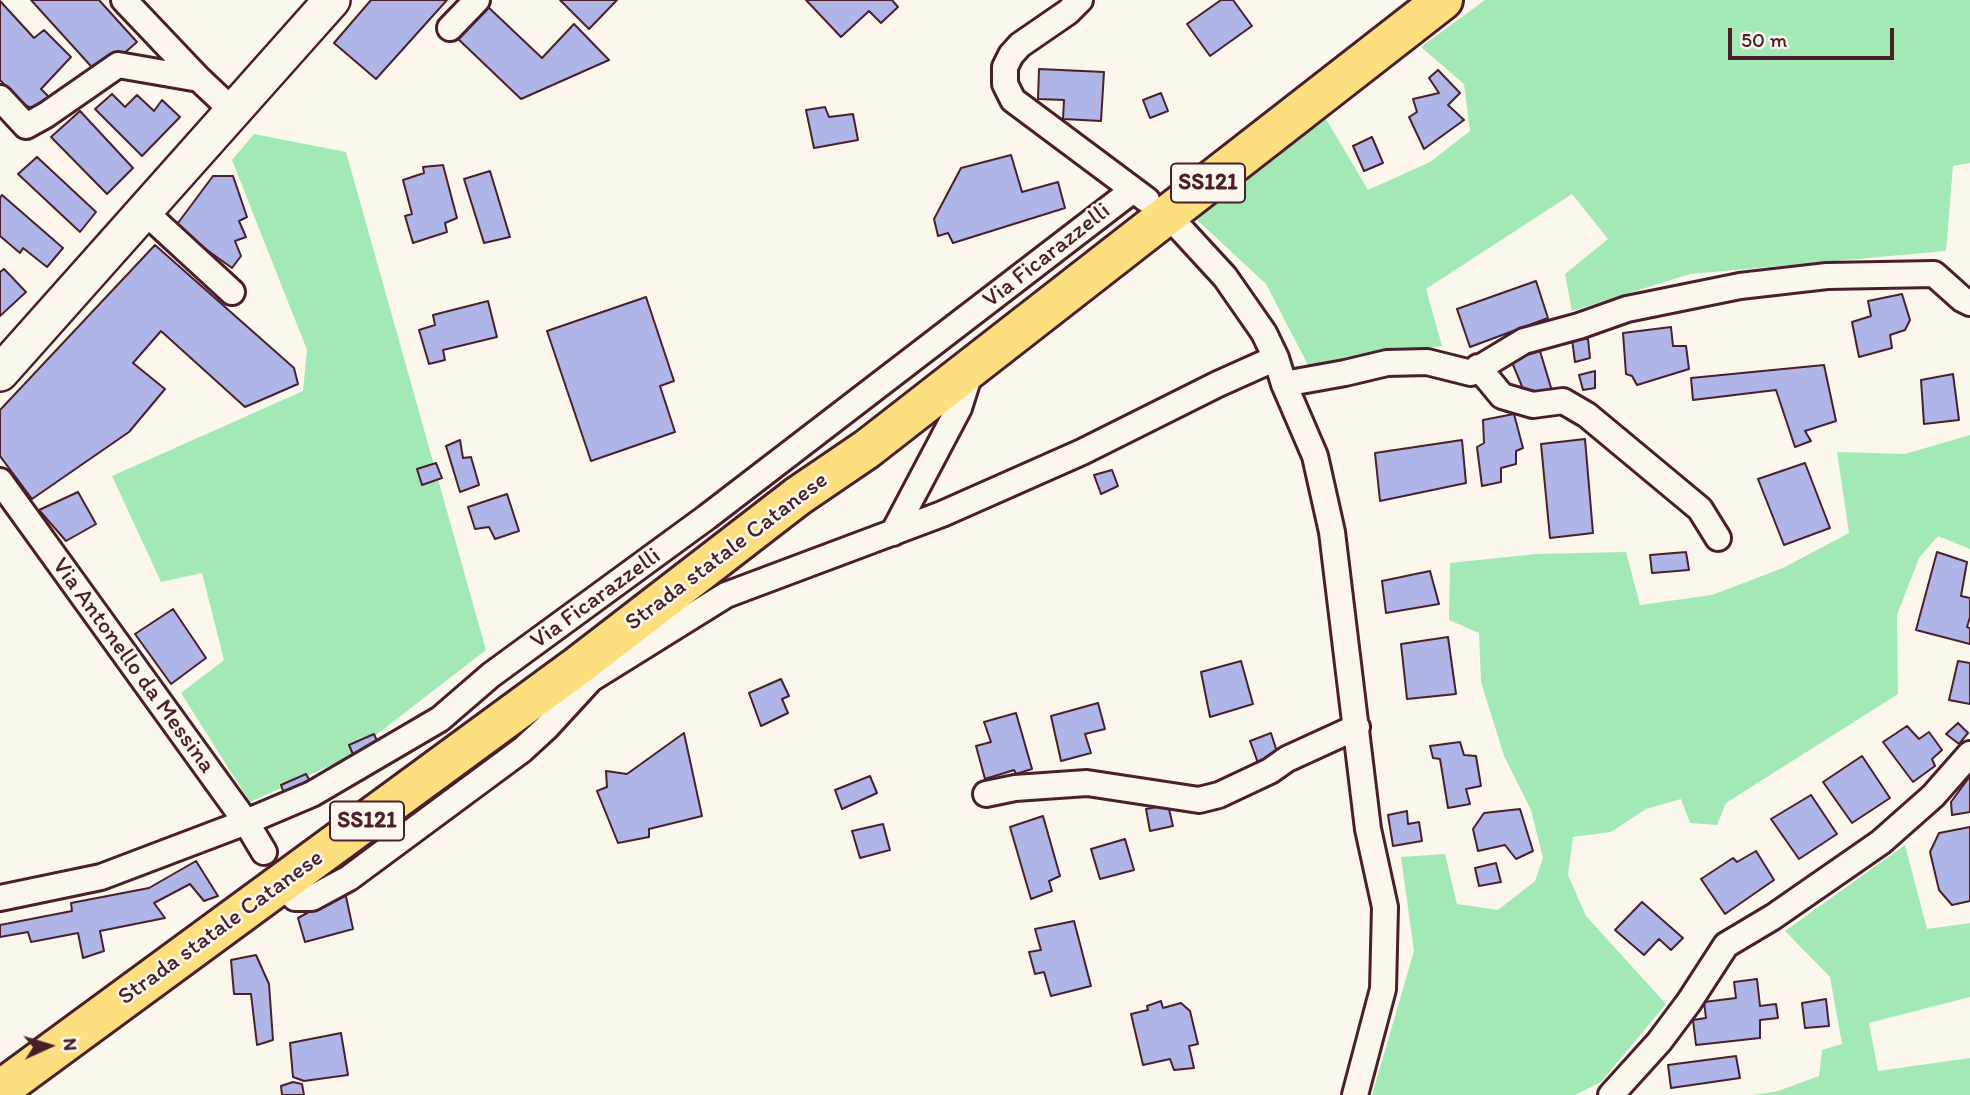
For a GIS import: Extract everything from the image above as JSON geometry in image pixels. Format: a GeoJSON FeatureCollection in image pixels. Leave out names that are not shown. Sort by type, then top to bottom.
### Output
{"type":"FeatureCollection","features":[{"type":"Feature","properties":{"kind":"main road"},"geometry":{"type":"LineString","coordinates":[[0,373],[332,0]]}},
{"type":"Feature","properties":{"kind":"main road","name":"Strada statale Catanese"},"geometry":{"type":"LineString","coordinates":[[0,1090],[579,665],[798,496],[867,449],[1443,0]]}},
{"type":"Feature","properties":{"kind":"street"},"geometry":{"type":"LineString","coordinates":[[124,0],[233,111]]}},
{"type":"Feature","properties":{"kind":"street"},"geometry":{"type":"LineString","coordinates":[[450,28],[477,0]]}},
{"type":"Feature","properties":{"kind":"street","name":"Via Ficarazzelli"},"geometry":{"type":"LineString","coordinates":[[0,898],[101,877],[246,822],[312,794],[440,719],[491,675],[1140,195],[1013,100],[1005,84],[1005,67],[1011,55],[1020,45],[1068,12],[1080,0]]}},
{"type":"Feature","properties":{"kind":"street"},"geometry":{"type":"LineString","coordinates":[[0,98],[26,126],[118,65],[199,79]]}},
{"type":"Feature","properties":{"kind":"street"},"geometry":{"type":"LineString","coordinates":[[145,211],[232,292]]}},
{"type":"Feature","properties":{"kind":"street"},"geometry":{"type":"LineString","coordinates":[[1179,227],[1225,277],[1264,333],[1315,456],[1332,532],[1368,829],[1385,907],[1383,989],[1355,1095]]}},
{"type":"Feature","properties":{"kind":"street"},"geometry":{"type":"LineString","coordinates":[[1284,384],[1387,363],[1427,362],[1471,373],[1524,341],[1579,326],[1626,309],[1740,286],[1827,276],[1934,274],[1970,303]]}},
{"type":"Feature","properties":{"kind":"street"},"geometry":{"type":"LineString","coordinates":[[295,898],[312,898],[349,878],[480,783],[547,729],[591,679],[726,596],[893,533],[1082,452],[1276,358]]}},
{"type":"Feature","properties":{"kind":"street"},"geometry":{"type":"LineString","coordinates":[[893,533],[959,408],[972,367]]}},
{"type":"Feature","properties":{"kind":"street"},"geometry":{"type":"LineString","coordinates":[[1478,367],[1503,396],[1533,405],[1563,401],[1587,415],[1700,509],[1718,538]]}},
{"type":"Feature","properties":{"kind":"street","name":"Via Antonello da Messina"},"geometry":{"type":"LineString","coordinates":[[0,481],[246,822],[264,852]]}},
{"type":"Feature","properties":{"kind":"street"},"geometry":{"type":"LineString","coordinates":[[707,517],[731,547]]}},
{"type":"Feature","properties":{"kind":"street"},"geometry":{"type":"LineString","coordinates":[[986,794],[1015,788],[1087,783],[1199,800],[1219,795],[1270,771],[1287,759],[1357,727]]}},
{"type":"Feature","properties":{"kind":"street"},"geometry":{"type":"LineString","coordinates":[[1611,1095],[1659,1042],[1726,945],[1773,917],[1881,842],[1933,796],[1970,754]]}},
{"type":"Feature","properties":{"kind":"green space"},"geometry":{"type":"Polygon","coordinates":[[[1485,0],[1970,0],[1970,163],[1953,166],[1946,251],[1690,274],[1572,311],[1565,274],[1608,239],[1572,194],[1426,289],[1442,346],[1309,367],[1266,284],[1194,217],[1326,119],[1368,190],[1430,162],[1470,131],[1464,84],[1421,47],[1485,0]]]}},
{"type":"Feature","properties":{"kind":"green space"},"geometry":{"type":"Polygon","coordinates":[[[254,134],[346,152],[486,650],[345,759],[250,802],[181,693],[224,660],[202,573],[161,582],[112,476],[303,391],[307,350],[232,160],[254,134]]]}},
{"type":"Feature","properties":{"kind":"green space"},"geometry":{"type":"Polygon","coordinates":[[[1970,435],[1970,549],[1938,536],[1919,558],[1897,615],[1898,694],[1726,803],[1717,825],[1690,823],[1681,799],[1646,809],[1611,832],[1573,837],[1568,875],[1586,916],[1666,1004],[1601,1082],[1575,1095],[1372,1095],[1414,951],[1401,857],[1445,854],[1457,904],[1498,910],[1535,881],[1543,858],[1531,810],[1504,756],[1481,682],[1479,633],[1449,620],[1450,563],[1536,554],[1626,552],[1640,605],[1712,595],[1783,568],[1849,533],[1837,452],[1905,454],[1970,435]]]}},
{"type":"Feature","properties":{"kind":"green space"},"geometry":{"type":"Polygon","coordinates":[[[1905,845],[1927,929],[1970,923],[1970,997],[1869,1023],[1878,1071],[1970,1058],[1970,1095],[1753,1095],[1778,1091],[1819,1076],[1822,1050],[1842,1044],[1830,977],[1785,931],[1905,845]]]}},
{"type":"Feature","properties":{"kind":"building"},"geometry":{"type":"Polygon","coordinates":[[[31,0],[99,0],[137,42],[99,75],[31,0]]]}},
{"type":"Feature","properties":{"kind":"building"},"geometry":{"type":"Polygon","coordinates":[[[371,0],[447,0],[376,79],[334,43],[371,0]]]}},
{"type":"Feature","properties":{"kind":"building"},"geometry":{"type":"Polygon","coordinates":[[[560,0],[617,0],[589,29],[560,0]]]}},
{"type":"Feature","properties":{"kind":"building"},"geometry":{"type":"Polygon","coordinates":[[[806,0],[892,0],[898,7],[881,23],[869,11],[841,37],[806,0]]]}},
{"type":"Feature","properties":{"kind":"building"},"geometry":{"type":"Polygon","coordinates":[[[1221,0],[1233,0],[1252,26],[1210,56],[1187,24],[1221,0]]]}},
{"type":"Feature","properties":{"kind":"building"},"geometry":{"type":"Polygon","coordinates":[[[0,1],[34,38],[44,30],[71,57],[41,89],[51,99],[33,109],[21,103],[0,80],[0,1]]]}},
{"type":"Feature","properties":{"kind":"building"},"geometry":{"type":"Polygon","coordinates":[[[487,6],[542,58],[574,24],[609,60],[521,99],[455,36],[487,6]]]}},
{"type":"Feature","properties":{"kind":"building"},"geometry":{"type":"Polygon","coordinates":[[[1039,69],[1104,72],[1101,121],[1063,119],[1064,100],[1038,99],[1039,69]]]}},
{"type":"Feature","properties":{"kind":"building"},"geometry":{"type":"Polygon","coordinates":[[[1438,70],[1460,93],[1448,105],[1464,120],[1424,149],[1409,117],[1417,112],[1413,99],[1439,93],[1429,78],[1438,70]]]}},
{"type":"Feature","properties":{"kind":"building"},"geometry":{"type":"Polygon","coordinates":[[[1161,93],[1168,111],[1150,118],[1143,100],[1161,93]]]}},
{"type":"Feature","properties":{"kind":"building"},"geometry":{"type":"Polygon","coordinates":[[[112,94],[125,107],[137,95],[154,111],[162,100],[180,117],[142,156],[95,109],[112,94]]]}},
{"type":"Feature","properties":{"kind":"building"},"geometry":{"type":"Polygon","coordinates":[[[825,107],[829,117],[853,114],[858,140],[814,148],[806,110],[825,107]]]}},
{"type":"Feature","properties":{"kind":"building"},"geometry":{"type":"Polygon","coordinates":[[[80,111],[133,168],[107,194],[51,137],[80,111]]]}},
{"type":"Feature","properties":{"kind":"building"},"geometry":{"type":"Polygon","coordinates":[[[1372,137],[1383,163],[1364,171],[1353,146],[1372,137]]]}},
{"type":"Feature","properties":{"kind":"building"},"geometry":{"type":"Polygon","coordinates":[[[1011,155],[1022,192],[1058,182],[1065,208],[953,243],[948,233],[938,236],[934,219],[961,168],[1011,155]]]}},
{"type":"Feature","properties":{"kind":"building"},"geometry":{"type":"Polygon","coordinates":[[[37,157],[96,212],[80,232],[18,174],[37,157]]]}},
{"type":"Feature","properties":{"kind":"building"},"geometry":{"type":"Polygon","coordinates":[[[443,165],[457,218],[445,223],[447,232],[413,243],[405,216],[412,214],[403,180],[424,173],[423,167],[443,165]]]}},
{"type":"Feature","properties":{"kind":"building"},"geometry":{"type":"Polygon","coordinates":[[[490,171],[510,237],[484,243],[464,179],[490,171]]]}},
{"type":"Feature","properties":{"kind":"building"},"geometry":{"type":"Polygon","coordinates":[[[213,176],[233,176],[247,217],[239,221],[246,237],[235,241],[241,256],[232,268],[175,227],[213,176]]]}},
{"type":"Feature","properties":{"kind":"building"},"geometry":{"type":"Polygon","coordinates":[[[2,195],[63,248],[47,267],[23,248],[20,253],[0,236],[2,195]]]}},
{"type":"Feature","properties":{"kind":"building"},"geometry":{"type":"Polygon","coordinates":[[[155,245],[294,368],[298,384],[245,407],[161,331],[133,363],[165,389],[129,432],[32,499],[0,456],[0,410],[155,245]]]}},
{"type":"Feature","properties":{"kind":"building"},"geometry":{"type":"Polygon","coordinates":[[[4,269],[26,292],[0,316],[0,272],[4,269]]]}},
{"type":"Feature","properties":{"kind":"building"},"geometry":{"type":"Polygon","coordinates":[[[1536,281],[1548,318],[1470,347],[1457,309],[1536,281]]]}},
{"type":"Feature","properties":{"kind":"building"},"geometry":{"type":"Polygon","coordinates":[[[1902,294],[1910,320],[1905,330],[1890,335],[1892,348],[1859,357],[1852,322],[1871,316],[1868,301],[1902,294]]]}},
{"type":"Feature","properties":{"kind":"building"},"geometry":{"type":"Polygon","coordinates":[[[646,297],[674,381],[660,386],[675,432],[591,461],[547,331],[646,297]]]}},
{"type":"Feature","properties":{"kind":"building"},"geometry":{"type":"Polygon","coordinates":[[[488,301],[497,337],[443,350],[445,360],[429,364],[419,330],[435,325],[433,315],[488,301]]]}},
{"type":"Feature","properties":{"kind":"building"},"geometry":{"type":"Polygon","coordinates":[[[1671,327],[1673,346],[1686,346],[1689,369],[1637,385],[1632,376],[1626,374],[1623,333],[1671,327]]]}},
{"type":"Feature","properties":{"kind":"building"},"geometry":{"type":"Polygon","coordinates":[[[1572,339],[1588,339],[1590,358],[1575,362],[1572,339]]]}},
{"type":"Feature","properties":{"kind":"building"},"geometry":{"type":"Polygon","coordinates":[[[1540,351],[1552,391],[1526,396],[1511,360],[1540,351]]]}},
{"type":"Feature","properties":{"kind":"building"},"geometry":{"type":"Polygon","coordinates":[[[1824,365],[1836,421],[1805,431],[1811,441],[1795,447],[1776,390],[1693,400],[1691,378],[1824,365]]]}},
{"type":"Feature","properties":{"kind":"building"},"geometry":{"type":"Polygon","coordinates":[[[1595,371],[1595,388],[1583,390],[1579,375],[1595,371]]]}},
{"type":"Feature","properties":{"kind":"building"},"geometry":{"type":"Polygon","coordinates":[[[1953,374],[1959,420],[1924,424],[1921,380],[1953,374]]]}},
{"type":"Feature","properties":{"kind":"building"},"geometry":{"type":"Polygon","coordinates":[[[1514,414],[1523,448],[1516,451],[1516,464],[1501,468],[1501,482],[1482,486],[1477,447],[1484,443],[1483,420],[1514,414]]]}},
{"type":"Feature","properties":{"kind":"building"},"geometry":{"type":"Polygon","coordinates":[[[1585,439],[1593,533],[1550,538],[1541,444],[1585,439]]]}},
{"type":"Feature","properties":{"kind":"building"},"geometry":{"type":"Polygon","coordinates":[[[460,440],[463,458],[471,457],[479,485],[460,492],[446,446],[460,440]]]}},
{"type":"Feature","properties":{"kind":"building"},"geometry":{"type":"Polygon","coordinates":[[[1462,440],[1466,483],[1380,501],[1375,453],[1462,440]]]}},
{"type":"Feature","properties":{"kind":"building"},"geometry":{"type":"Polygon","coordinates":[[[436,463],[442,478],[422,485],[417,469],[436,463]]]}},
{"type":"Feature","properties":{"kind":"building"},"geometry":{"type":"Polygon","coordinates":[[[1805,463],[1830,528],[1784,545],[1758,479],[1805,463]]]}},
{"type":"Feature","properties":{"kind":"building"},"geometry":{"type":"Polygon","coordinates":[[[1112,470],[1118,486],[1101,494],[1094,475],[1112,470]]]}},
{"type":"Feature","properties":{"kind":"building"},"geometry":{"type":"Polygon","coordinates":[[[78,492],[96,524],[66,541],[39,510],[78,492]]]}},
{"type":"Feature","properties":{"kind":"building"},"geometry":{"type":"Polygon","coordinates":[[[507,494],[519,531],[495,539],[489,527],[475,529],[468,507],[507,494]]]}},
{"type":"Feature","properties":{"kind":"building"},"geometry":{"type":"Polygon","coordinates":[[[1686,552],[1689,570],[1652,573],[1650,555],[1686,552]]]}},
{"type":"Feature","properties":{"kind":"building"},"geometry":{"type":"Polygon","coordinates":[[[1937,552],[1967,562],[1961,596],[1970,598],[1967,627],[1970,628],[1970,644],[1916,630],[1937,552]]]}},
{"type":"Feature","properties":{"kind":"building"},"geometry":{"type":"Polygon","coordinates":[[[1430,571],[1439,604],[1386,613],[1382,581],[1430,571]]]}},
{"type":"Feature","properties":{"kind":"building"},"geometry":{"type":"Polygon","coordinates":[[[173,609],[206,658],[171,684],[135,634],[173,609]]]}},
{"type":"Feature","properties":{"kind":"building"},"geometry":{"type":"Polygon","coordinates":[[[1448,637],[1456,694],[1407,699],[1401,644],[1448,637]]]}},
{"type":"Feature","properties":{"kind":"building"},"geometry":{"type":"Polygon","coordinates":[[[1241,661],[1253,704],[1210,717],[1201,672],[1241,661]]]}},
{"type":"Feature","properties":{"kind":"building"},"geometry":{"type":"Polygon","coordinates":[[[1958,661],[1970,663],[1970,704],[1949,700],[1958,661]]]}},
{"type":"Feature","properties":{"kind":"building"},"geometry":{"type":"Polygon","coordinates":[[[781,679],[789,696],[782,699],[788,713],[761,726],[749,693],[781,679]]]}},
{"type":"Feature","properties":{"kind":"building"},"geometry":{"type":"Polygon","coordinates":[[[1098,703],[1105,729],[1085,734],[1091,753],[1061,761],[1051,716],[1098,703]]]}},
{"type":"Feature","properties":{"kind":"building"},"geometry":{"type":"Polygon","coordinates":[[[1016,713],[1032,769],[1016,774],[1014,770],[985,779],[976,746],[991,742],[984,722],[1016,713]]]}},
{"type":"Feature","properties":{"kind":"building"},"geometry":{"type":"Polygon","coordinates":[[[1958,723],[1968,733],[1959,744],[1946,734],[1958,723]]]}},
{"type":"Feature","properties":{"kind":"building"},"geometry":{"type":"Polygon","coordinates":[[[1907,726],[1919,739],[1929,732],[1942,750],[1932,759],[1935,766],[1913,782],[1883,742],[1907,726]]]}},
{"type":"Feature","properties":{"kind":"building"},"geometry":{"type":"Polygon","coordinates":[[[684,733],[702,816],[649,829],[649,837],[618,843],[597,791],[607,787],[606,771],[627,774],[684,733]]]}},
{"type":"Feature","properties":{"kind":"building"},"geometry":{"type":"Polygon","coordinates":[[[1271,733],[1278,755],[1258,763],[1250,741],[1271,733]]]}},
{"type":"Feature","properties":{"kind":"building"},"geometry":{"type":"Polygon","coordinates":[[[374,734],[380,748],[355,759],[349,745],[374,734]]]}},
{"type":"Feature","properties":{"kind":"building"},"geometry":{"type":"Polygon","coordinates":[[[1460,742],[1464,755],[1476,756],[1481,786],[1466,789],[1470,804],[1448,808],[1440,759],[1433,758],[1430,746],[1460,742]]]}},
{"type":"Feature","properties":{"kind":"building"},"geometry":{"type":"Polygon","coordinates":[[[1862,756],[1890,798],[1852,823],[1823,782],[1862,756]]]}},
{"type":"Feature","properties":{"kind":"building"},"geometry":{"type":"Polygon","coordinates":[[[306,774],[311,783],[285,796],[281,785],[306,774]]]}},
{"type":"Feature","properties":{"kind":"building"},"geometry":{"type":"Polygon","coordinates":[[[870,776],[877,793],[842,809],[835,790],[870,776]]]}},
{"type":"Feature","properties":{"kind":"building"},"geometry":{"type":"Polygon","coordinates":[[[1970,776],[1970,812],[1952,815],[1951,802],[1970,776]]]}},
{"type":"Feature","properties":{"kind":"building"},"geometry":{"type":"Polygon","coordinates":[[[1811,795],[1837,834],[1799,859],[1771,819],[1811,795]]]}},
{"type":"Feature","properties":{"kind":"building"},"geometry":{"type":"Polygon","coordinates":[[[1168,805],[1173,826],[1150,831],[1146,809],[1168,805]]]}},
{"type":"Feature","properties":{"kind":"building"},"geometry":{"type":"Polygon","coordinates":[[[1520,809],[1533,851],[1516,859],[1505,845],[1478,851],[1473,829],[1484,813],[1520,809]]]}},
{"type":"Feature","properties":{"kind":"building"},"geometry":{"type":"Polygon","coordinates":[[[1407,811],[1408,824],[1419,822],[1422,841],[1393,846],[1388,815],[1407,811]]]}},
{"type":"Feature","properties":{"kind":"building"},"geometry":{"type":"Polygon","coordinates":[[[1043,816],[1060,876],[1049,881],[1052,891],[1031,899],[1010,827],[1043,816]]]}},
{"type":"Feature","properties":{"kind":"building"},"geometry":{"type":"Polygon","coordinates":[[[883,824],[890,850],[860,858],[852,831],[883,824]]]}},
{"type":"Feature","properties":{"kind":"building"},"geometry":{"type":"Polygon","coordinates":[[[1970,827],[1970,901],[1952,905],[1939,890],[1930,852],[1939,833],[1970,827]]]}},
{"type":"Feature","properties":{"kind":"building"},"geometry":{"type":"Polygon","coordinates":[[[1125,839],[1134,870],[1100,879],[1091,849],[1125,839]]]}},
{"type":"Feature","properties":{"kind":"building"},"geometry":{"type":"Polygon","coordinates":[[[1756,851],[1774,880],[1725,914],[1701,879],[1733,858],[1737,862],[1756,851]]]}},
{"type":"Feature","properties":{"kind":"building"},"geometry":{"type":"Polygon","coordinates":[[[196,861],[218,896],[204,901],[190,884],[154,903],[165,918],[100,931],[104,951],[83,958],[78,933],[31,942],[28,932],[0,937],[0,925],[72,911],[71,903],[149,888],[196,861]]]}},
{"type":"Feature","properties":{"kind":"building"},"geometry":{"type":"Polygon","coordinates":[[[1496,863],[1501,882],[1479,886],[1475,868],[1496,863]]]}},
{"type":"Feature","properties":{"kind":"building"},"geometry":{"type":"Polygon","coordinates":[[[345,892],[353,929],[305,942],[298,918],[345,892]]]}},
{"type":"Feature","properties":{"kind":"building"},"geometry":{"type":"Polygon","coordinates":[[[1642,902],[1683,938],[1671,950],[1659,939],[1644,955],[1615,930],[1642,902]]]}},
{"type":"Feature","properties":{"kind":"building"},"geometry":{"type":"Polygon","coordinates":[[[1074,921],[1091,986],[1051,996],[1044,972],[1035,974],[1029,952],[1041,950],[1035,929],[1074,921]]]}},
{"type":"Feature","properties":{"kind":"building"},"geometry":{"type":"Polygon","coordinates":[[[256,955],[269,984],[273,1040],[257,1045],[251,994],[234,994],[231,960],[256,955]]]}},
{"type":"Feature","properties":{"kind":"building"},"geometry":{"type":"Polygon","coordinates":[[[1757,979],[1760,1006],[1776,1004],[1778,1018],[1760,1020],[1760,1038],[1696,1045],[1693,1020],[1706,1018],[1704,1002],[1736,998],[1734,982],[1757,979]]]}},
{"type":"Feature","properties":{"kind":"building"},"geometry":{"type":"Polygon","coordinates":[[[1826,999],[1829,1026],[1805,1028],[1802,1003],[1826,999]]]}},
{"type":"Feature","properties":{"kind":"building"},"geometry":{"type":"Polygon","coordinates":[[[1161,1001],[1163,1008],[1181,1003],[1190,1011],[1198,1044],[1189,1046],[1194,1068],[1174,1070],[1170,1059],[1143,1065],[1131,1014],[1148,1010],[1147,1006],[1161,1001]]]}},
{"type":"Feature","properties":{"kind":"building"},"geometry":{"type":"Polygon","coordinates":[[[341,1033],[348,1075],[304,1081],[293,1077],[290,1043],[341,1033]]]}},
{"type":"Feature","properties":{"kind":"building"},"geometry":{"type":"Polygon","coordinates":[[[1736,1056],[1740,1078],[1671,1088],[1668,1065],[1736,1056]]]}},
{"type":"Feature","properties":{"kind":"building"},"geometry":{"type":"Polygon","coordinates":[[[293,1082],[302,1084],[304,1095],[282,1095],[281,1086],[293,1082]]]}}]}
